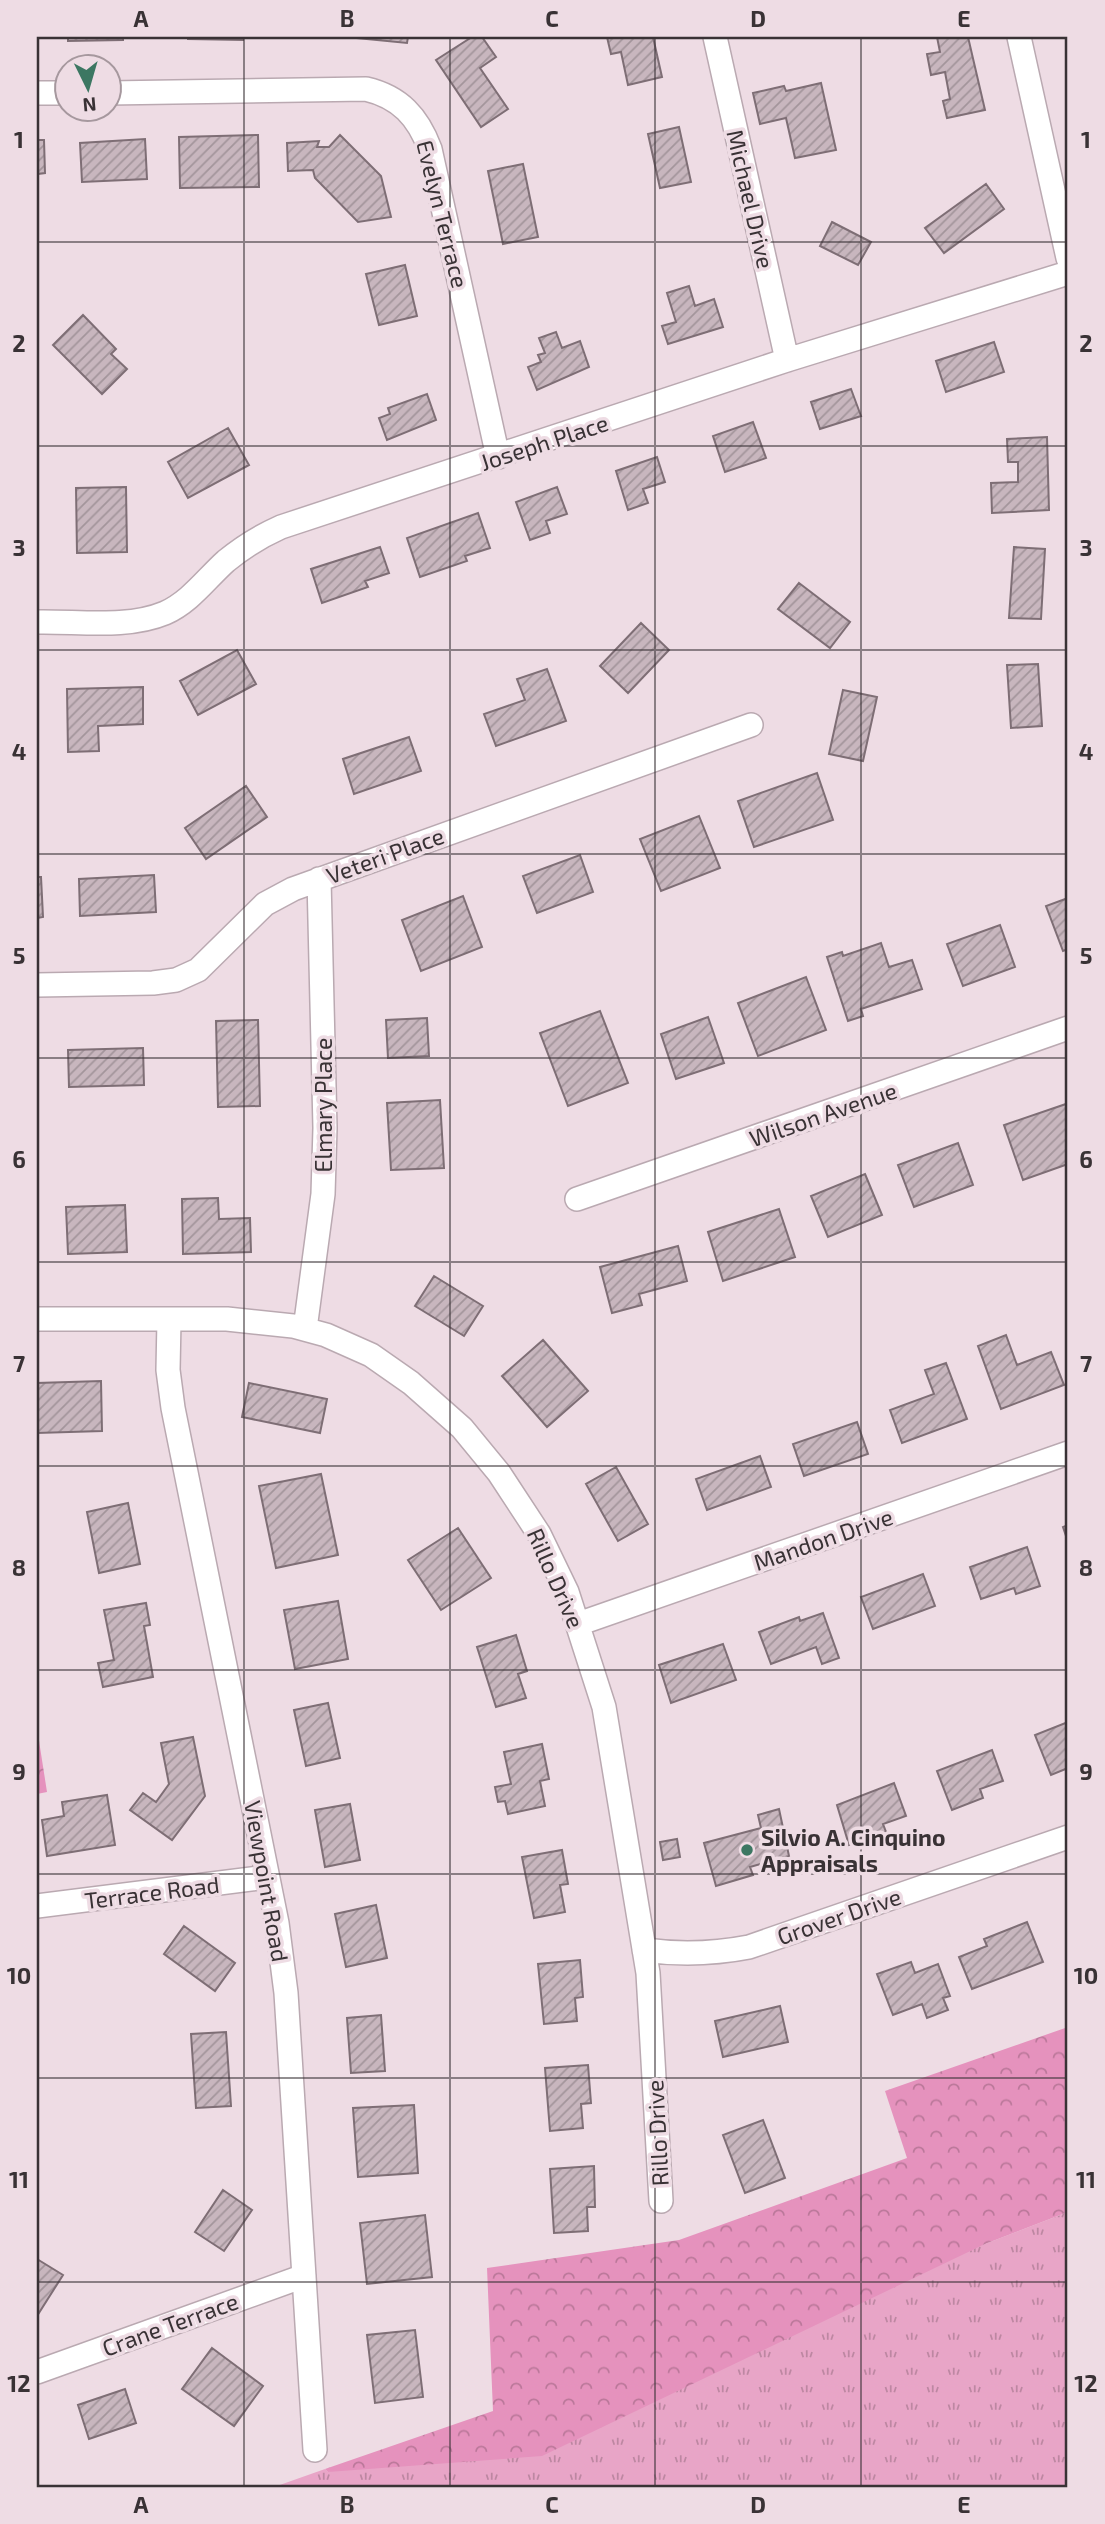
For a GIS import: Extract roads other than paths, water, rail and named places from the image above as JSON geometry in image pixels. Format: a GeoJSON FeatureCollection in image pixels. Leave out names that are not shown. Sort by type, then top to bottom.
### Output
{"type":"FeatureCollection","features":[{"type":"Feature","properties":{"kind":"street","name":"Michael Drive"},"geometry":{"type":"LineString","coordinates":[[715,37],[787,360]]}},
{"type":"Feature","properties":{"kind":"street"},"geometry":{"type":"LineString","coordinates":[[1019,37],[1068,258]]}},
{"type":"Feature","properties":{"kind":"street","name":"Evelyn Terrace"},"geometry":{"type":"LineString","coordinates":[[122,93],[366,89],[385,93],[405,107],[424,134],[430,149],[498,457]]}},
{"type":"Feature","properties":{"kind":"street","name":"Joseph Place"},"geometry":{"type":"LineString","coordinates":[[37,622],[126,622],[167,612],[189,598],[226,562],[253,541],[281,527],[787,360],[1068,273]]}},
{"type":"Feature","properties":{"kind":"street","name":"Veteri Place"},"geometry":{"type":"LineString","coordinates":[[37,985],[153,983],[176,980],[198,970],[217,954],[240,925],[265,904],[320,879],[751,724]]}},
{"type":"Feature","properties":{"kind":"street","name":"Elmary Place"},"geometry":{"type":"LineString","coordinates":[[305,1329],[323,1194],[325,1128],[320,879]]}},
{"type":"Feature","properties":{"kind":"street","name":"Wilson Avenue"},"geometry":{"type":"LineString","coordinates":[[577,1199],[1068,1028]]}},
{"type":"Feature","properties":{"kind":"street","name":"Rillo Drive"},"geometry":{"type":"LineString","coordinates":[[37,1319],[228,1319],[305,1329],[326,1335],[371,1355],[411,1383],[463,1428],[499,1473],[539,1534],[567,1592],[604,1707],[644,1951],[652,2024],[661,2201]]}},
{"type":"Feature","properties":{"kind":"street","name":"Viewpoint Road"},"geometry":{"type":"LineString","coordinates":[[169,1320],[168,1370],[173,1408],[267,1877],[286,1993],[315,2449]]}},
{"type":"Feature","properties":{"kind":"street","name":"Mandon Drive"},"geometry":{"type":"LineString","coordinates":[[578,1625],[1068,1453]]}},
{"type":"Feature","properties":{"kind":"street","name":"Grover Drive"},"geometry":{"type":"LineString","coordinates":[[644,1951],[693,1955],[749,1947],[1068,1837]]}},
{"type":"Feature","properties":{"kind":"street","name":"Terrace Road"},"geometry":{"type":"LineString","coordinates":[[37,1906],[267,1877]]}},
{"type":"Feature","properties":{"kind":"street","name":"Crane Terrace"},"geometry":{"type":"LineString","coordinates":[[37,2372],[304,2277]]}},
{"type":"Feature","properties":{"kind":"place","name":"Silvio A. Cinquino Appraisals"},"geometry":{"type":"Point","coordinates":[747,1850]}}]}
